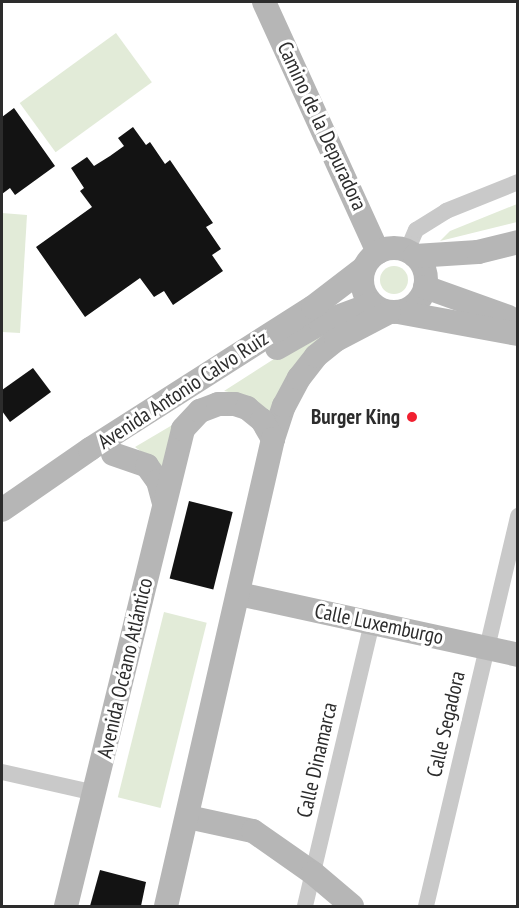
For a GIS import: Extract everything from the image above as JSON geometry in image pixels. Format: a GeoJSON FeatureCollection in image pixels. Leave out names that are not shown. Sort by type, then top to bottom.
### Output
{"type":"FeatureCollection","features":[{"type":"Feature","properties":{"kind":"street","name":"Camino de la Depuradora"},"geometry":{"type":"LineString","coordinates":[[264,2],[371,260]]}},
{"type":"Feature","properties":{"kind":"street"},"geometry":{"type":"LineString","coordinates":[[411,254],[416,231],[446,211],[518,182]]}},
{"type":"Feature","properties":{"kind":"street"},"geometry":{"type":"LineString","coordinates":[[411,254],[478,252],[518,242]]}},
{"type":"Feature","properties":{"kind":"street"},"geometry":{"type":"LineString","coordinates":[[166,906],[273,439],[284,406],[299,378],[316,356],[336,340],[387,309],[416,304],[425,283],[423,267],[411,254],[398,248],[371,260],[363,287],[387,309],[518,334]]}},
{"type":"Feature","properties":{"kind":"street"},"geometry":{"type":"LineString","coordinates":[[425,283],[478,252]]}},
{"type":"Feature","properties":{"kind":"street","name":"Avenida Antonio Calvo Ruiz"},"geometry":{"type":"LineString","coordinates":[[2,510],[313,307],[371,260]]}},
{"type":"Feature","properties":{"kind":"street"},"geometry":{"type":"LineString","coordinates":[[425,283],[486,310],[518,319]]}},
{"type":"Feature","properties":{"kind":"street","name":"Avenida Antonio Calvo Ruiz"},"geometry":{"type":"LineString","coordinates":[[2,524],[29,510],[289,340],[321,323],[387,309]]}},
{"type":"Feature","properties":{"kind":"street","name":"Avenida Océano Atlántico"},"geometry":{"type":"LineString","coordinates":[[66,906],[183,429],[203,377]]}},
{"type":"Feature","properties":{"kind":"street"},"geometry":{"type":"LineString","coordinates":[[183,429],[200,411],[218,404],[235,404],[247,408],[262,420],[273,439]]}},
{"type":"Feature","properties":{"kind":"street"},"geometry":{"type":"LineString","coordinates":[[113,454],[147,466],[158,481],[164,503]]}},
{"type":"Feature","properties":{"kind":"street","name":"Calle Segadora"},"geometry":{"type":"LineString","coordinates":[[426,906],[518,516]]}},
{"type":"Feature","properties":{"kind":"street","name":"Calle Luxemburgo"},"geometry":{"type":"LineString","coordinates":[[239,594],[518,655]]}},
{"type":"Feature","properties":{"kind":"street","name":"Calle Dinamarca"},"geometry":{"type":"LineString","coordinates":[[305,906],[372,623]]}},
{"type":"Feature","properties":{"kind":"street"},"geometry":{"type":"LineString","coordinates":[[2,772],[95,793]]}},
{"type":"Feature","properties":{"kind":"street"},"geometry":{"type":"LineString","coordinates":[[188,817],[253,831],[313,873],[352,906]]}},
{"type":"Feature","properties":{"kind":"green space"},"geometry":{"type":"Polygon","coordinates":[[[116,33],[152,82],[56,152],[20,103],[116,33]]]}},
{"type":"Feature","properties":{"kind":"green space"},"geometry":{"type":"Polygon","coordinates":[[[517,204],[517,222],[440,241],[450,231],[517,204]]]}},
{"type":"Feature","properties":{"kind":"green space"},"geometry":{"type":"Polygon","coordinates":[[[2,213],[27,215],[20,333],[2,332],[2,213]]]}},
{"type":"Feature","properties":{"kind":"green space"},"geometry":{"type":"Polygon","coordinates":[[[394,266],[404,270],[408,280],[404,290],[394,294],[384,290],[380,280],[384,270],[394,266]]]}},
{"type":"Feature","properties":{"kind":"green space"},"geometry":{"type":"Polygon","coordinates":[[[343,323],[271,416],[243,395],[224,391],[302,341],[343,323]]]}},
{"type":"Feature","properties":{"kind":"green space"},"geometry":{"type":"Polygon","coordinates":[[[174,424],[162,467],[135,447],[174,424]]]}},
{"type":"Feature","properties":{"kind":"green space"},"geometry":{"type":"Polygon","coordinates":[[[164,612],[207,623],[160,808],[118,797],[164,612]]]}},
{"type":"Feature","properties":{"kind":"building"},"geometry":{"type":"Polygon","coordinates":[[[14,108],[55,166],[15,195],[10,188],[2,194],[2,117],[14,108]]]}},
{"type":"Feature","properties":{"kind":"building"},"geometry":{"type":"Polygon","coordinates":[[[133,127],[146,145],[150,142],[165,164],[170,160],[213,223],[206,227],[221,249],[212,255],[223,271],[173,305],[164,291],[154,297],[140,278],[85,317],[36,247],[92,207],[80,191],[84,188],[71,168],[87,157],[94,166],[110,156],[124,146],[118,138],[133,127]]]}},
{"type":"Feature","properties":{"kind":"building"},"geometry":{"type":"Polygon","coordinates":[[[33,368],[51,392],[10,422],[2,411],[2,390],[33,368]]]}},
{"type":"Feature","properties":{"kind":"building"},"geometry":{"type":"Polygon","coordinates":[[[189,501],[233,512],[213,590],[170,579],[189,501]]]}},
{"type":"Feature","properties":{"kind":"building"},"geometry":{"type":"Polygon","coordinates":[[[100,870],[146,882],[141,906],[90,906],[100,870]]]}},
{"type":"Feature","properties":{"kind":"place","name":"Burger King"},"geometry":{"type":"Point","coordinates":[412,417]}}]}
